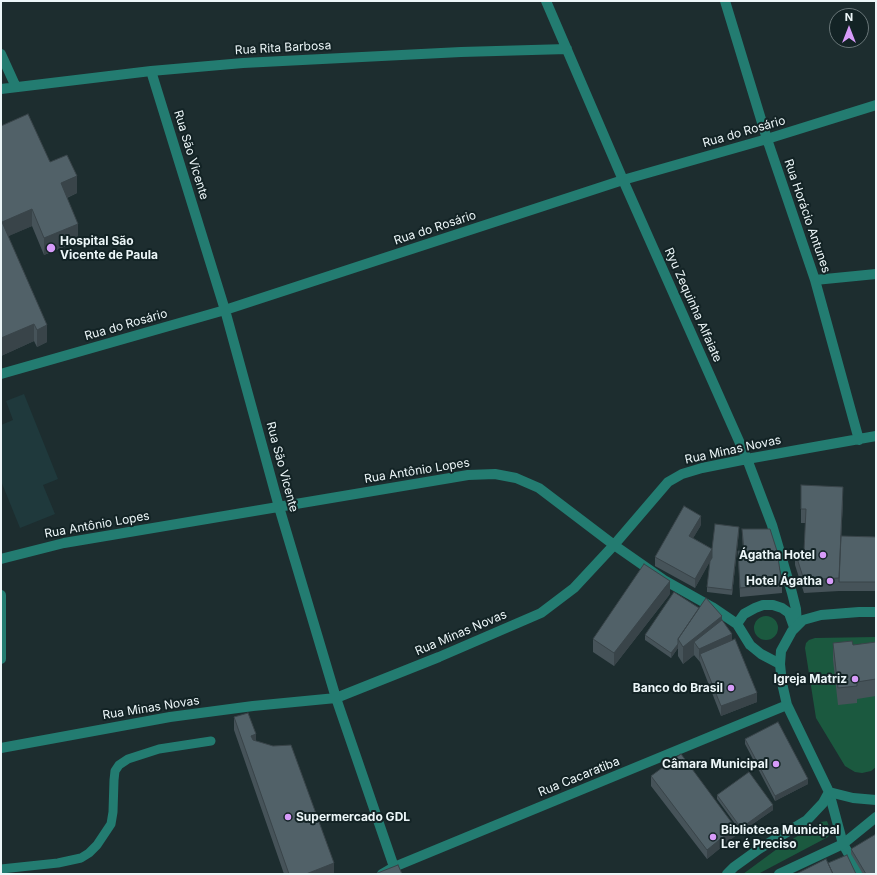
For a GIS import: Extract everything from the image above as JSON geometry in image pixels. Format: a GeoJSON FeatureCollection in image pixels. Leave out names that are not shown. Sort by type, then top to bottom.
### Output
{"type":"FeatureCollection","features":[{"type":"Feature","properties":{"kind":"street","name":"Ryu Zequinha Alfaiate"},"geometry":{"type":"LineString","coordinates":[[546,1],[623,180],[747,459],[774,533],[792,593],[796,609],[796,627]]}},
{"type":"Feature","properties":{"kind":"street","name":"Rua Horácio Antunes"},"geometry":{"type":"LineString","coordinates":[[725,1],[767,139],[815,280],[859,440]]}},
{"type":"Feature","properties":{"kind":"street","name":"Rua Rita Barbosa"},"geometry":{"type":"LineString","coordinates":[[1,89],[151,71],[243,63],[320,58],[567,49]]}},
{"type":"Feature","properties":{"kind":"street"},"geometry":{"type":"LineString","coordinates":[[1,54],[16,87]]}},
{"type":"Feature","properties":{"kind":"street","name":"Rua São Vicente"},"geometry":{"type":"LineString","coordinates":[[151,71],[226,310],[279,507],[336,698],[394,867]]}},
{"type":"Feature","properties":{"kind":"street","name":"Rua do Rosário"},"geometry":{"type":"LineString","coordinates":[[1,374],[226,310],[623,180],[767,139],[876,105]]}},
{"type":"Feature","properties":{"kind":"street"},"geometry":{"type":"LineString","coordinates":[[815,280],[876,274]]}},
{"type":"Feature","properties":{"kind":"street","name":"Rua Minas Novas"},"geometry":{"type":"LineString","coordinates":[[1,748],[170,717],[253,706],[336,698],[439,657],[541,613],[574,588],[614,545],[668,482],[682,474],[747,459],[876,436]]}},
{"type":"Feature","properties":{"kind":"street","name":"Rua Antônio Lopes"},"geometry":{"type":"LineString","coordinates":[[1,559],[64,543],[468,475],[495,474],[516,478],[539,488],[614,545],[664,580],[712,607],[737,624],[750,645],[761,654],[780,664]]}},
{"type":"Feature","properties":{"kind":"street"},"geometry":{"type":"LineString","coordinates":[[1,595],[1,659]]}},
{"type":"Feature","properties":{"kind":"street"},"geometry":{"type":"LineString","coordinates":[[737,624],[744,614],[755,608],[763,605],[773,605],[782,608],[789,613],[796,627]]}},
{"type":"Feature","properties":{"kind":"street"},"geometry":{"type":"LineString","coordinates":[[860,874],[843,844],[829,792],[787,705],[782,683],[780,664],[781,651],[796,627],[803,620],[821,615],[876,612]]}},
{"type":"Feature","properties":{"kind":"street","name":"Rua Cacaratiba"},"geometry":{"type":"LineString","coordinates":[[382,874],[394,867],[787,705]]}},
{"type":"Feature","properties":{"kind":"street"},"geometry":{"type":"LineString","coordinates":[[829,792],[853,798],[876,800]]}},
{"type":"Feature","properties":{"kind":"street"},"geometry":{"type":"LineString","coordinates":[[727,874],[734,867],[759,849],[807,820],[823,803],[829,792]]}},
{"type":"Feature","properties":{"kind":"street"},"geometry":{"type":"LineString","coordinates":[[779,874],[843,844],[876,817]]}},
{"type":"Feature","properties":{"kind":"lane"},"geometry":{"type":"LineString","coordinates":[[1,869],[58,863],[81,858],[97,845],[111,824],[115,771],[119,765],[128,759],[159,749],[211,741]]}},
{"type":"Feature","properties":{"kind":"shaded area"},"geometry":{"type":"Polygon","coordinates":[[[24,394],[58,479],[43,485],[55,514],[20,528],[1,481],[1,425],[13,420],[6,401],[24,394]]]}},
{"type":"Feature","properties":{"kind":"green space"},"geometry":{"type":"Polygon","coordinates":[[[766,616],[771,617],[777,623],[777,633],[771,639],[766,640],[761,639],[755,633],[754,628],[755,623],[761,617],[766,616]]]}},
{"type":"Feature","properties":{"kind":"green space"},"geometry":{"type":"Polygon","coordinates":[[[876,637],[876,767],[871,771],[862,773],[855,772],[845,766],[816,718],[805,648],[806,643],[809,640],[815,638],[876,637]]]}},
{"type":"Feature","properties":{"kind":"green space"},"geometry":{"type":"Polygon","coordinates":[[[827,821],[831,832],[828,837],[758,874],[743,874],[781,846],[821,822],[827,821]]]}},
{"type":"Feature","properties":{"kind":"building","name":"Hospital São Vicente de Paula"},"geometry":{"type":"Polygon","coordinates":[[[28,114],[50,162],[67,155],[77,176],[61,183],[78,224],[44,238],[32,209],[2,222],[47,325],[37,330],[34,324],[1,338],[1,126],[28,114]]]}},
{"type":"Feature","properties":{"kind":"building","name":"Ágatha Hotel"},"geometry":{"type":"Polygon","coordinates":[[[801,485],[843,487],[839,578],[804,580],[795,552],[804,551],[806,509],[801,509],[801,485]]]}},
{"type":"Feature","properties":{"kind":"building"},"geometry":{"type":"Polygon","coordinates":[[[684,506],[701,516],[689,536],[712,549],[695,579],[655,557],[684,506]]]}},
{"type":"Feature","properties":{"kind":"building"},"geometry":{"type":"Polygon","coordinates":[[[715,524],[739,527],[732,590],[707,587],[710,561],[712,558],[715,524]]]}},
{"type":"Feature","properties":{"kind":"building"},"geometry":{"type":"Polygon","coordinates":[[[742,529],[770,529],[777,551],[782,584],[740,588],[738,551],[744,551],[742,529]]]}},
{"type":"Feature","properties":{"kind":"building"},"geometry":{"type":"Polygon","coordinates":[[[841,536],[876,537],[876,582],[839,582],[841,536]]]}},
{"type":"Feature","properties":{"kind":"building"},"geometry":{"type":"Polygon","coordinates":[[[644,564],[670,581],[614,653],[593,639],[644,564]]]}},
{"type":"Feature","properties":{"kind":"building"},"geometry":{"type":"Polygon","coordinates":[[[674,592],[699,608],[678,639],[678,644],[671,653],[645,635],[674,592]]]}},
{"type":"Feature","properties":{"kind":"building"},"geometry":{"type":"Polygon","coordinates":[[[706,598],[722,616],[683,647],[678,639],[706,598]]]}},
{"type":"Feature","properties":{"kind":"building"},"geometry":{"type":"Polygon","coordinates":[[[722,620],[732,634],[699,649],[694,642],[722,620]]]}},
{"type":"Feature","properties":{"kind":"building","name":"Banco do Brasil"},"geometry":{"type":"Polygon","coordinates":[[[735,639],[757,693],[721,706],[700,654],[735,639]]]}},
{"type":"Feature","properties":{"kind":"building"},"geometry":{"type":"Polygon","coordinates":[[[852,641],[853,645],[876,642],[876,679],[857,682],[857,686],[838,688],[833,643],[852,641]]]}},
{"type":"Feature","properties":{"kind":"building","name":"Supermercado GDL"},"geometry":{"type":"Polygon","coordinates":[[[248,713],[256,734],[251,736],[253,740],[273,746],[291,745],[334,863],[306,874],[289,874],[234,717],[248,713]]]}},
{"type":"Feature","properties":{"kind":"building","name":"Câmara Municipal"},"geometry":{"type":"Polygon","coordinates":[[[778,722],[808,779],[775,796],[745,739],[778,722]]]}},
{"type":"Feature","properties":{"kind":"building"},"geometry":{"type":"Polygon","coordinates":[[[681,754],[735,827],[707,850],[651,776],[681,754]]]}},
{"type":"Feature","properties":{"kind":"building"},"geometry":{"type":"Polygon","coordinates":[[[749,772],[773,805],[741,828],[717,795],[749,772]]]}},
{"type":"Feature","properties":{"kind":"building"},"geometry":{"type":"Polygon","coordinates":[[[876,834],[876,874],[866,874],[851,849],[876,834]]]}},
{"type":"Feature","properties":{"kind":"building"},"geometry":{"type":"Polygon","coordinates":[[[847,855],[856,874],[833,874],[828,863],[847,855]]]}},
{"type":"Feature","properties":{"kind":"building"},"geometry":{"type":"Polygon","coordinates":[[[826,859],[833,874],[796,874],[826,859]]]}},
{"type":"Feature","properties":{"kind":"building"},"geometry":{"type":"Polygon","coordinates":[[[398,865],[402,874],[375,874],[398,865]]]}},
{"type":"Feature","properties":{"kind":"place","name":"Hospital São Vicente de Paula"},"geometry":{"type":"Point","coordinates":[51,248]}},
{"type":"Feature","properties":{"kind":"place","name":"Ágatha Hotel"},"geometry":{"type":"Point","coordinates":[823,555]}},
{"type":"Feature","properties":{"kind":"place","name":"Hotel Ágatha"},"geometry":{"type":"Point","coordinates":[830,581]}},
{"type":"Feature","properties":{"kind":"place","name":"Igreja Matriz"},"geometry":{"type":"Point","coordinates":[855,679]}},
{"type":"Feature","properties":{"kind":"place","name":"Banco do Brasil"},"geometry":{"type":"Point","coordinates":[731,688]}},
{"type":"Feature","properties":{"kind":"place","name":"Câmara Municipal"},"geometry":{"type":"Point","coordinates":[776,764]}},
{"type":"Feature","properties":{"kind":"place","name":"Supermercado GDL"},"geometry":{"type":"Point","coordinates":[288,817]}},
{"type":"Feature","properties":{"kind":"place","name":"Biblioteca Municipal Ler é Preciso"},"geometry":{"type":"Point","coordinates":[713,837]}}]}
